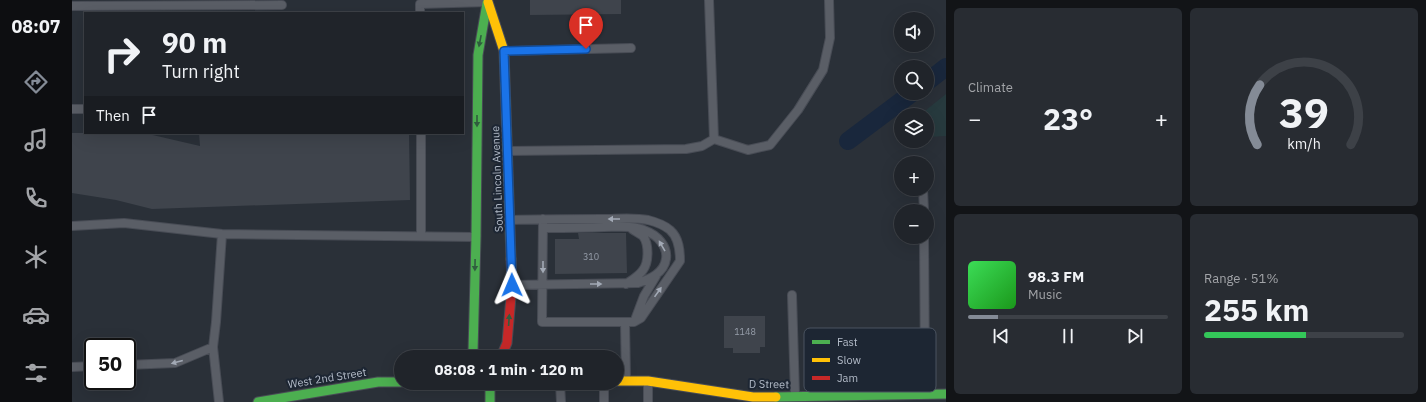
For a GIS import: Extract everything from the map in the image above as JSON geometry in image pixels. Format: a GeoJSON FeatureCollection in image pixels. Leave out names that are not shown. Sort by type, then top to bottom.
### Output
{"type":"FeatureCollection","features":[{"type":"Feature","properties":{"kind":"main road","name":"South Lincoln Avenue"},"geometry":{"type":"LineString","coordinates":[[488,1],[504,51],[512,285],[507,343],[504,350]]}},
{"type":"Feature","properties":{"kind":"main road","name":"South Lincoln Avenue"},"geometry":{"type":"LineString","coordinates":[[473,350],[478,55],[488,1]]}},
{"type":"Feature","properties":{"kind":"main road","name":"D Street"},"geometry":{"type":"LineString","coordinates":[[624,381],[648,381],[753,397],[795,396],[921,398],[946,394]]}},
{"type":"Feature","properties":{"kind":"main road","name":"West 2nd Street"},"geometry":{"type":"LineString","coordinates":[[258,402],[378,382],[394,382]]}},
{"type":"Feature","properties":{"kind":"main road"},"geometry":{"type":"LineString","coordinates":[[490,390],[490,402]]}},
{"type":"Feature","properties":{"kind":"lane"},"geometry":{"type":"LineString","coordinates":[[709,0],[714,139]]}},
{"type":"Feature","properties":{"kind":"lane"},"geometry":{"type":"LineString","coordinates":[[508,151],[686,149],[702,146],[714,139],[748,150],[770,145],[798,110],[824,70],[830,38],[829,0]]}},
{"type":"Feature","properties":{"kind":"lane"},"geometry":{"type":"LineString","coordinates":[[420,12],[420,4],[488,1]]}},
{"type":"Feature","properties":{"kind":"lane"},"geometry":{"type":"LineString","coordinates":[[72,6],[282,5]]}},
{"type":"Feature","properties":{"kind":"lane"},"geometry":{"type":"LineString","coordinates":[[504,51],[631,48]]}},
{"type":"Feature","properties":{"kind":"lane"},"geometry":{"type":"LineString","coordinates":[[72,108],[84,108]]}},
{"type":"Feature","properties":{"kind":"lane"},"geometry":{"type":"LineString","coordinates":[[421,134],[421,236]]}},
{"type":"Feature","properties":{"kind":"lane"},"geometry":{"type":"LineString","coordinates":[[634,219],[648,220],[660,224],[671,231],[677,240],[680,250],[680,261],[641,318],[634,322],[542,322],[543,223],[634,219]]}},
{"type":"Feature","properties":{"kind":"lane"},"geometry":{"type":"LineString","coordinates":[[510,220],[630,227],[645,230],[655,236],[665,248],[666,257],[664,265],[644,296],[634,322]]}},
{"type":"Feature","properties":{"kind":"lane"},"geometry":{"type":"LineString","coordinates":[[72,226],[124,223],[222,234],[476,237]]}},
{"type":"Feature","properties":{"kind":"lane"},"geometry":{"type":"LineString","coordinates":[[625,284],[635,278],[644,269],[647,259],[647,246],[642,236],[630,227]]}},
{"type":"Feature","properties":{"kind":"lane"},"geometry":{"type":"LineString","coordinates":[[219,402],[213,348],[222,234]]}},
{"type":"Feature","properties":{"kind":"lane"},"geometry":{"type":"LineString","coordinates":[[924,244],[925,328]]}},
{"type":"Feature","properties":{"kind":"lane"},"geometry":{"type":"LineString","coordinates":[[512,285],[638,283],[650,279],[658,273]]}},
{"type":"Feature","properties":{"kind":"lane"},"geometry":{"type":"LineString","coordinates":[[792,295],[795,396]]}},
{"type":"Feature","properties":{"kind":"lane"},"geometry":{"type":"LineString","coordinates":[[623,350],[625,322]]}},
{"type":"Feature","properties":{"kind":"lane"},"geometry":{"type":"LineString","coordinates":[[136,365],[176,363],[213,348]]}},
{"type":"Feature","properties":{"kind":"lane"},"geometry":{"type":"LineString","coordinates":[[72,367],[84,366]]}},
{"type":"Feature","properties":{"kind":"lane"},"geometry":{"type":"LineString","coordinates":[[648,381],[648,402]]}},
{"type":"Feature","properties":{"kind":"lane"},"geometry":{"type":"LineString","coordinates":[[560,390],[561,402]]}},
{"type":"Feature","properties":{"kind":"lane"},"geometry":{"type":"LineString","coordinates":[[604,390],[604,402]]}},
{"type":"Feature","properties":{"kind":"green space"},"geometry":{"type":"Polygon","coordinates":[[[946,94],[946,136],[934,137],[934,108],[929,108],[946,94]]]}},
{"type":"Feature","properties":{"kind":"building"},"geometry":{"type":"Polygon","coordinates":[[[530,0],[621,0],[621,14],[530,15],[530,0]]]}},
{"type":"Feature","properties":{"kind":"building"},"geometry":{"type":"Polygon","coordinates":[[[72,133],[148,134],[200,146],[199,134],[409,134],[410,200],[152,209],[116,200],[72,193],[72,133]]]}},
{"type":"Feature","properties":{"kind":"building"},"geometry":{"type":"Polygon","coordinates":[[[578,233],[626,233],[627,273],[555,274],[555,239],[579,239],[578,233]]]}},
{"type":"Feature","properties":{"kind":"building"},"geometry":{"type":"Polygon","coordinates":[[[724,316],[765,316],[765,347],[760,347],[760,353],[733,353],[733,348],[724,348],[724,316]]]}},
{"type":"Feature","properties":{"kind":"waterway"},"geometry":{"type":"LineString","coordinates":[[934,76],[946,67]]}},
{"type":"Feature","properties":{"kind":"waterway"},"geometry":{"type":"LineString","coordinates":[[848,141],[903,100]]}},
{"type":"Feature","properties":{"kind":"traffic: fast"},"geometry":{"type":"LineString","coordinates":[[473,350],[478,55],[487,3]]}},
{"type":"Feature","properties":{"kind":"traffic: fast"},"geometry":{"type":"LineString","coordinates":[[258,402],[378,382],[394,382]]}},
{"type":"Feature","properties":{"kind":"traffic: fast"},"geometry":{"type":"LineString","coordinates":[[490,390],[490,402]]}},
{"type":"Feature","properties":{"kind":"traffic: fast"},"geometry":{"type":"LineString","coordinates":[[776,397],[946,394]]}},
{"type":"Feature","properties":{"kind":"traffic: slow"},"geometry":{"type":"LineString","coordinates":[[488,2],[504,51],[511,259]]}},
{"type":"Feature","properties":{"kind":"traffic: slow"},"geometry":{"type":"LineString","coordinates":[[624,381],[648,381],[753,397],[776,397]]}},
{"type":"Feature","properties":{"kind":"traffic: jam"},"geometry":{"type":"LineString","coordinates":[[504,350],[507,343],[512,285],[511,259]]}},
{"type":"Feature","properties":{"kind":"route"},"geometry":{"type":"LineString","coordinates":[[512,285],[504,51],[586,49]]}}]}
